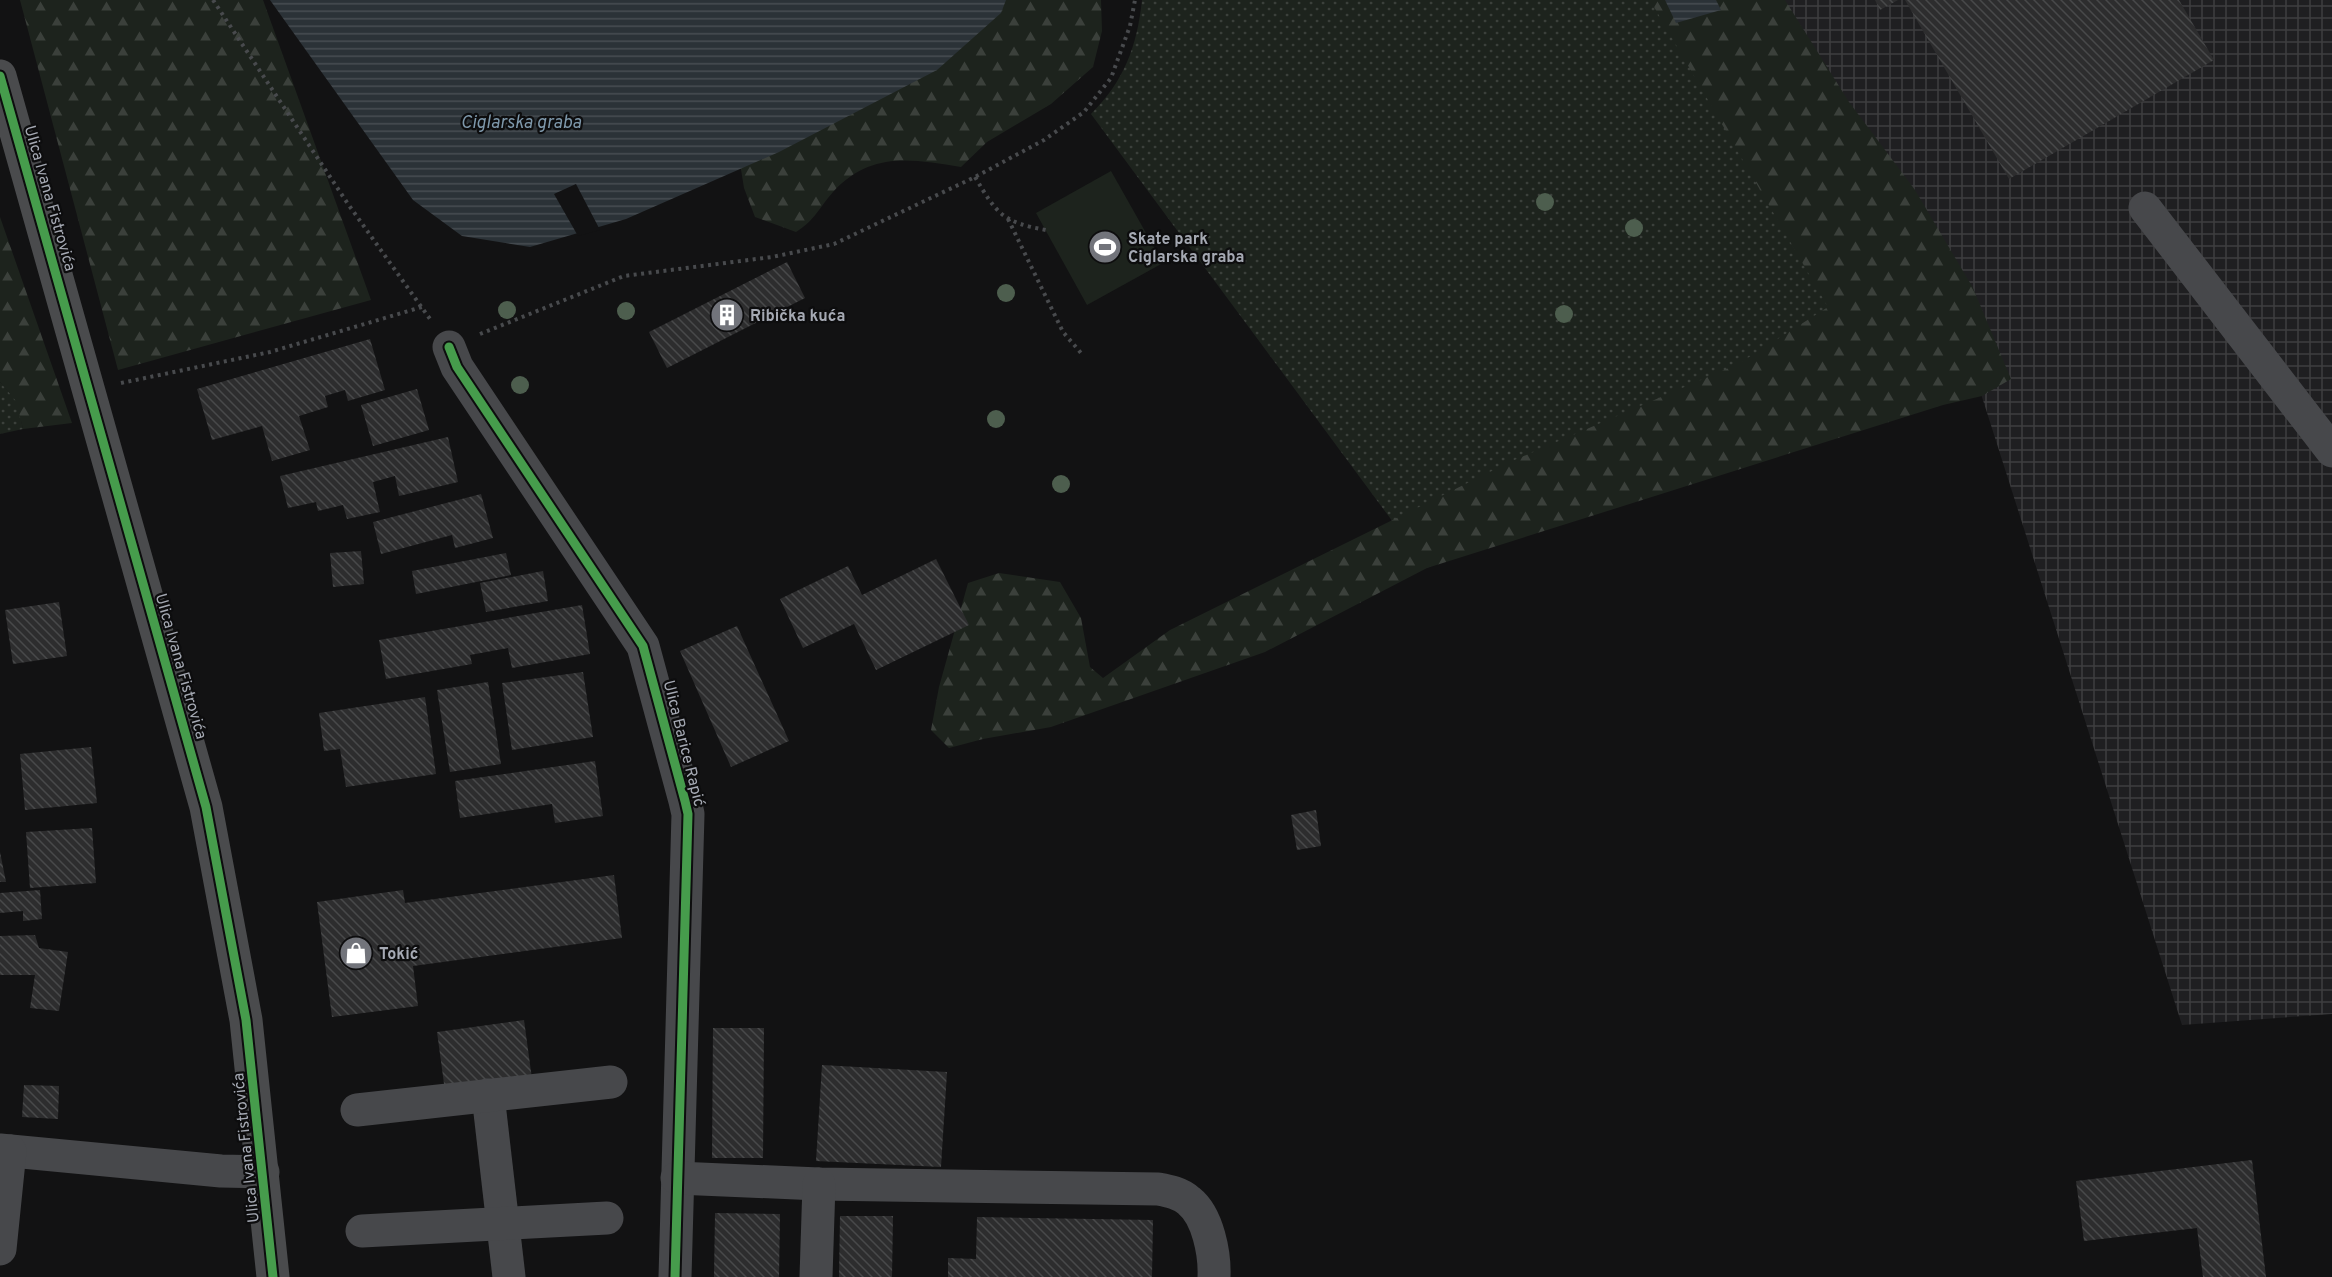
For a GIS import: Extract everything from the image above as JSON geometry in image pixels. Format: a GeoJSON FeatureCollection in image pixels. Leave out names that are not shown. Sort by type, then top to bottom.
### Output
{"type":"FeatureCollection","features":[{"type":"Feature","properties":{"kind":"main road","name":"Ulica Ivana Fistrovića"},"geometry":{"type":"LineString","coordinates":[[0,76],[206,807],[246,1020],[273,1277]]}},
{"type":"Feature","properties":{"kind":"street"},"geometry":{"type":"LineString","coordinates":[[2145,207],[2332,451]]}},
{"type":"Feature","properties":{"kind":"street","name":"Ulica Barice Rapić"},"geometry":{"type":"LineString","coordinates":[[449,347],[457,367],[646,653],[688,814],[675,1277]]}},
{"type":"Feature","properties":{"kind":"street"},"geometry":{"type":"LineString","coordinates":[[357,1110],[611,1082]]}},
{"type":"Feature","properties":{"kind":"street"},"geometry":{"type":"LineString","coordinates":[[488,1095],[509,1277]]}},
{"type":"Feature","properties":{"kind":"street"},"geometry":{"type":"LineString","coordinates":[[0,1249],[5,1150],[220,1171],[263,1172]]}},
{"type":"Feature","properties":{"kind":"street"},"geometry":{"type":"LineString","coordinates":[[677,1178],[819,1184],[1158,1189],[1172,1192],[1190,1201],[1200,1215],[1212,1252],[1214,1277]]}},
{"type":"Feature","properties":{"kind":"street"},"geometry":{"type":"LineString","coordinates":[[816,1277],[819,1184]]}},
{"type":"Feature","properties":{"kind":"street"},"geometry":{"type":"LineString","coordinates":[[362,1231],[607,1218]]}},
{"type":"Feature","properties":{"kind":"path"},"geometry":{"type":"LineString","coordinates":[[213,0],[348,204],[449,347],[624,276],[772,257],[834,244],[975,177],[1044,140],[1084,112],[1111,78],[1130,26],[1135,0]]}},
{"type":"Feature","properties":{"kind":"path"},"geometry":{"type":"LineString","coordinates":[[975,177],[990,202],[1008,219],[1016,225],[1046,231]]}},
{"type":"Feature","properties":{"kind":"path"},"geometry":{"type":"LineString","coordinates":[[1008,219],[1063,332],[1081,353]]}},
{"type":"Feature","properties":{"kind":"path"},"geometry":{"type":"LineString","coordinates":[[118,383],[270,352],[422,307]]}},
{"type":"Feature","properties":{"kind":"shaded area"},"geometry":{"type":"Polygon","coordinates":[[[1770,0],[2332,0],[2332,1014],[2182,1025],[1961,331],[1770,0]]]}},
{"type":"Feature","properties":{"kind":"green space"},"geometry":{"type":"Polygon","coordinates":[[[20,0],[263,0],[371,300],[118,370],[20,0]]]}},
{"type":"Feature","properties":{"kind":"green space"},"geometry":{"type":"Polygon","coordinates":[[[960,0],[1101,0],[1102,31],[1093,67],[1051,104],[987,142],[961,167],[909,161],[877,164],[847,179],[812,218],[796,232],[755,217],[744,188],[740,163],[960,0]]]}},
{"type":"Feature","properties":{"kind":"green space"},"geometry":{"type":"Polygon","coordinates":[[[1142,0],[1665,0],[1902,342],[1427,568],[1091,114],[1112,89],[1127,62],[1137,33],[1142,0]]]}},
{"type":"Feature","properties":{"kind":"green space"},"geometry":{"type":"Polygon","coordinates":[[[1650,0],[1785,0],[1849,102],[1915,190],[1973,288],[2011,379],[1982,396],[1943,405],[1427,568],[1265,652],[1051,727],[983,739],[949,748],[931,730],[939,687],[968,583],[999,573],[1060,582],[1081,618],[1090,667],[1103,678],[1170,630],[1510,462],[1738,364],[1828,307],[1650,0]]]}},
{"type":"Feature","properties":{"kind":"green space","name":"Skate park Ciglarska graba"},"geometry":{"type":"Polygon","coordinates":[[[1111,171],[1163,263],[1087,305],[1036,213],[1111,171]]]}},
{"type":"Feature","properties":{"kind":"green space"},"geometry":{"type":"Polygon","coordinates":[[[0,217],[72,423],[23,429],[16,401],[0,382],[0,217]]]}},
{"type":"Feature","properties":{"kind":"green space"},"geometry":{"type":"Polygon","coordinates":[[[0,382],[17,401],[23,429],[0,434],[0,382]]]}},
{"type":"Feature","properties":{"kind":"water","name":"Ciglarska graba"},"geometry":{"type":"Polygon","coordinates":[[[270,0],[1006,0],[1001,13],[937,70],[779,152],[626,219],[530,247],[462,236],[413,200],[270,0]]]}},
{"type":"Feature","properties":{"kind":"water"},"geometry":{"type":"Polygon","coordinates":[[[1665,0],[1716,0],[1721,10],[1676,23],[1665,0]]]}},
{"type":"Feature","properties":{"kind":"pier"},"geometry":{"type":"Polygon","coordinates":[[[576,184],[600,230],[578,236],[554,194],[576,184]]]}},
{"type":"Feature","properties":{"kind":"building"},"geometry":{"type":"Polygon","coordinates":[[[1875,0],[1898,0],[1880,10],[1875,0]]]}},
{"type":"Feature","properties":{"kind":"building"},"geometry":{"type":"Polygon","coordinates":[[[1905,0],[2179,0],[2214,60],[2009,179],[1905,0]]]}},
{"type":"Feature","properties":{"kind":"building","name":"Ribička kuća"},"geometry":{"type":"Polygon","coordinates":[[[787,262],[805,298],[667,368],[649,332],[787,262]]]}},
{"type":"Feature","properties":{"kind":"building"},"geometry":{"type":"Polygon","coordinates":[[[370,339],[385,390],[348,401],[345,390],[325,396],[328,407],[299,416],[310,450],[272,461],[262,426],[212,440],[197,389],[370,339]]]}},
{"type":"Feature","properties":{"kind":"building"},"geometry":{"type":"Polygon","coordinates":[[[417,389],[429,430],[373,446],[361,405],[417,389]]]}},
{"type":"Feature","properties":{"kind":"building"},"geometry":{"type":"Polygon","coordinates":[[[448,437],[458,482],[399,496],[395,476],[373,482],[380,512],[347,519],[343,505],[318,511],[316,502],[288,508],[280,476],[448,437]]]}},
{"type":"Feature","properties":{"kind":"building"},"geometry":{"type":"Polygon","coordinates":[[[481,494],[493,538],[455,548],[452,535],[381,554],[373,522],[481,494]]]}},
{"type":"Feature","properties":{"kind":"building"},"geometry":{"type":"Polygon","coordinates":[[[361,551],[364,584],[333,587],[330,553],[361,551]]]}},
{"type":"Feature","properties":{"kind":"building"},"geometry":{"type":"Polygon","coordinates":[[[506,553],[511,575],[416,594],[412,571],[506,553]]]}},
{"type":"Feature","properties":{"kind":"building"},"geometry":{"type":"Polygon","coordinates":[[[936,559],[969,625],[876,670],[854,624],[803,648],[780,599],[848,566],[862,595],[936,559]]]}},
{"type":"Feature","properties":{"kind":"building"},"geometry":{"type":"Polygon","coordinates":[[[543,571],[548,601],[486,612],[480,583],[543,571]]]}},
{"type":"Feature","properties":{"kind":"building"},"geometry":{"type":"Polygon","coordinates":[[[59,602],[67,656],[13,664],[5,610],[59,602]]]}},
{"type":"Feature","properties":{"kind":"building"},"geometry":{"type":"Polygon","coordinates":[[[582,605],[590,654],[512,668],[508,648],[470,655],[472,664],[386,679],[379,640],[582,605]]]}},
{"type":"Feature","properties":{"kind":"building"},"geometry":{"type":"Polygon","coordinates":[[[737,626],[789,741],[731,767],[680,651],[737,626]]]}},
{"type":"Feature","properties":{"kind":"building"},"geometry":{"type":"Polygon","coordinates":[[[583,672],[593,737],[512,750],[502,683],[583,672]]]}},
{"type":"Feature","properties":{"kind":"building"},"geometry":{"type":"Polygon","coordinates":[[[488,682],[501,764],[450,772],[437,690],[488,682]]]}},
{"type":"Feature","properties":{"kind":"building"},"geometry":{"type":"Polygon","coordinates":[[[425,697],[436,774],[346,787],[340,749],[324,751],[319,713],[425,697]]]}},
{"type":"Feature","properties":{"kind":"building"},"geometry":{"type":"Polygon","coordinates":[[[91,747],[97,803],[25,810],[20,754],[91,747]]]}},
{"type":"Feature","properties":{"kind":"building"},"geometry":{"type":"Polygon","coordinates":[[[595,761],[603,816],[555,823],[552,804],[460,818],[455,781],[595,761]]]}},
{"type":"Feature","properties":{"kind":"building"},"geometry":{"type":"Polygon","coordinates":[[[1316,810],[1321,846],[1297,850],[1291,815],[1316,810]]]}},
{"type":"Feature","properties":{"kind":"building"},"geometry":{"type":"Polygon","coordinates":[[[92,828],[96,883],[30,888],[26,832],[92,828]]]}},
{"type":"Feature","properties":{"kind":"building"},"geometry":{"type":"Polygon","coordinates":[[[0,852],[6,882],[0,882],[0,852]]]}},
{"type":"Feature","properties":{"kind":"building"},"geometry":{"type":"Polygon","coordinates":[[[614,875],[622,938],[413,966],[418,1006],[332,1017],[317,902],[403,890],[405,903],[614,875]]]}},
{"type":"Feature","properties":{"kind":"building"},"geometry":{"type":"Polygon","coordinates":[[[40,890],[42,919],[23,921],[23,911],[0,913],[0,893],[40,890]]]}},
{"type":"Feature","properties":{"kind":"building"},"geometry":{"type":"Polygon","coordinates":[[[35,935],[39,948],[68,952],[59,1011],[30,1008],[35,975],[0,975],[0,936],[35,935]]]}},
{"type":"Feature","properties":{"kind":"building"},"geometry":{"type":"Polygon","coordinates":[[[524,1020],[532,1079],[445,1091],[437,1032],[524,1020]]]}},
{"type":"Feature","properties":{"kind":"building"},"geometry":{"type":"Polygon","coordinates":[[[713,1028],[764,1028],[763,1158],[712,1158],[713,1028]]]}},
{"type":"Feature","properties":{"kind":"building"},"geometry":{"type":"Polygon","coordinates":[[[822,1065],[947,1072],[941,1167],[816,1161],[822,1065]]]}},
{"type":"Feature","properties":{"kind":"building"},"geometry":{"type":"Polygon","coordinates":[[[24,1085],[59,1086],[58,1119],[22,1117],[24,1085]]]}},
{"type":"Feature","properties":{"kind":"building"},"geometry":{"type":"Polygon","coordinates":[[[2252,1160],[2266,1277],[2203,1277],[2197,1228],[2084,1241],[2076,1181],[2252,1160]]]}},
{"type":"Feature","properties":{"kind":"building"},"geometry":{"type":"Polygon","coordinates":[[[715,1213],[780,1214],[779,1277],[714,1277],[715,1213]]]}},
{"type":"Feature","properties":{"kind":"building"},"geometry":{"type":"Polygon","coordinates":[[[840,1216],[893,1216],[892,1277],[839,1277],[840,1216]]]}},
{"type":"Feature","properties":{"kind":"building"},"geometry":{"type":"Polygon","coordinates":[[[977,1217],[1153,1220],[1152,1277],[948,1277],[948,1258],[976,1259],[977,1217]]]}},
{"type":"Feature","properties":{"kind":"cycle path"},"geometry":{"type":"LineString","coordinates":[[0,76],[206,807],[246,1020],[273,1277]]}},
{"type":"Feature","properties":{"kind":"cycle path"},"geometry":{"type":"LineString","coordinates":[[449,347],[457,367],[643,646],[685,801],[688,814],[675,1277]]}},
{"type":"Feature","properties":{"kind":"place","name":"Skate park Ciglarska graba"},"geometry":{"type":"Point","coordinates":[1105,247]}},
{"type":"Feature","properties":{"kind":"place","name":"Ribička kuća"},"geometry":{"type":"Point","coordinates":[727,315]}},
{"type":"Feature","properties":{"kind":"place","name":"Tokić"},"geometry":{"type":"Point","coordinates":[356,953]}}]}
